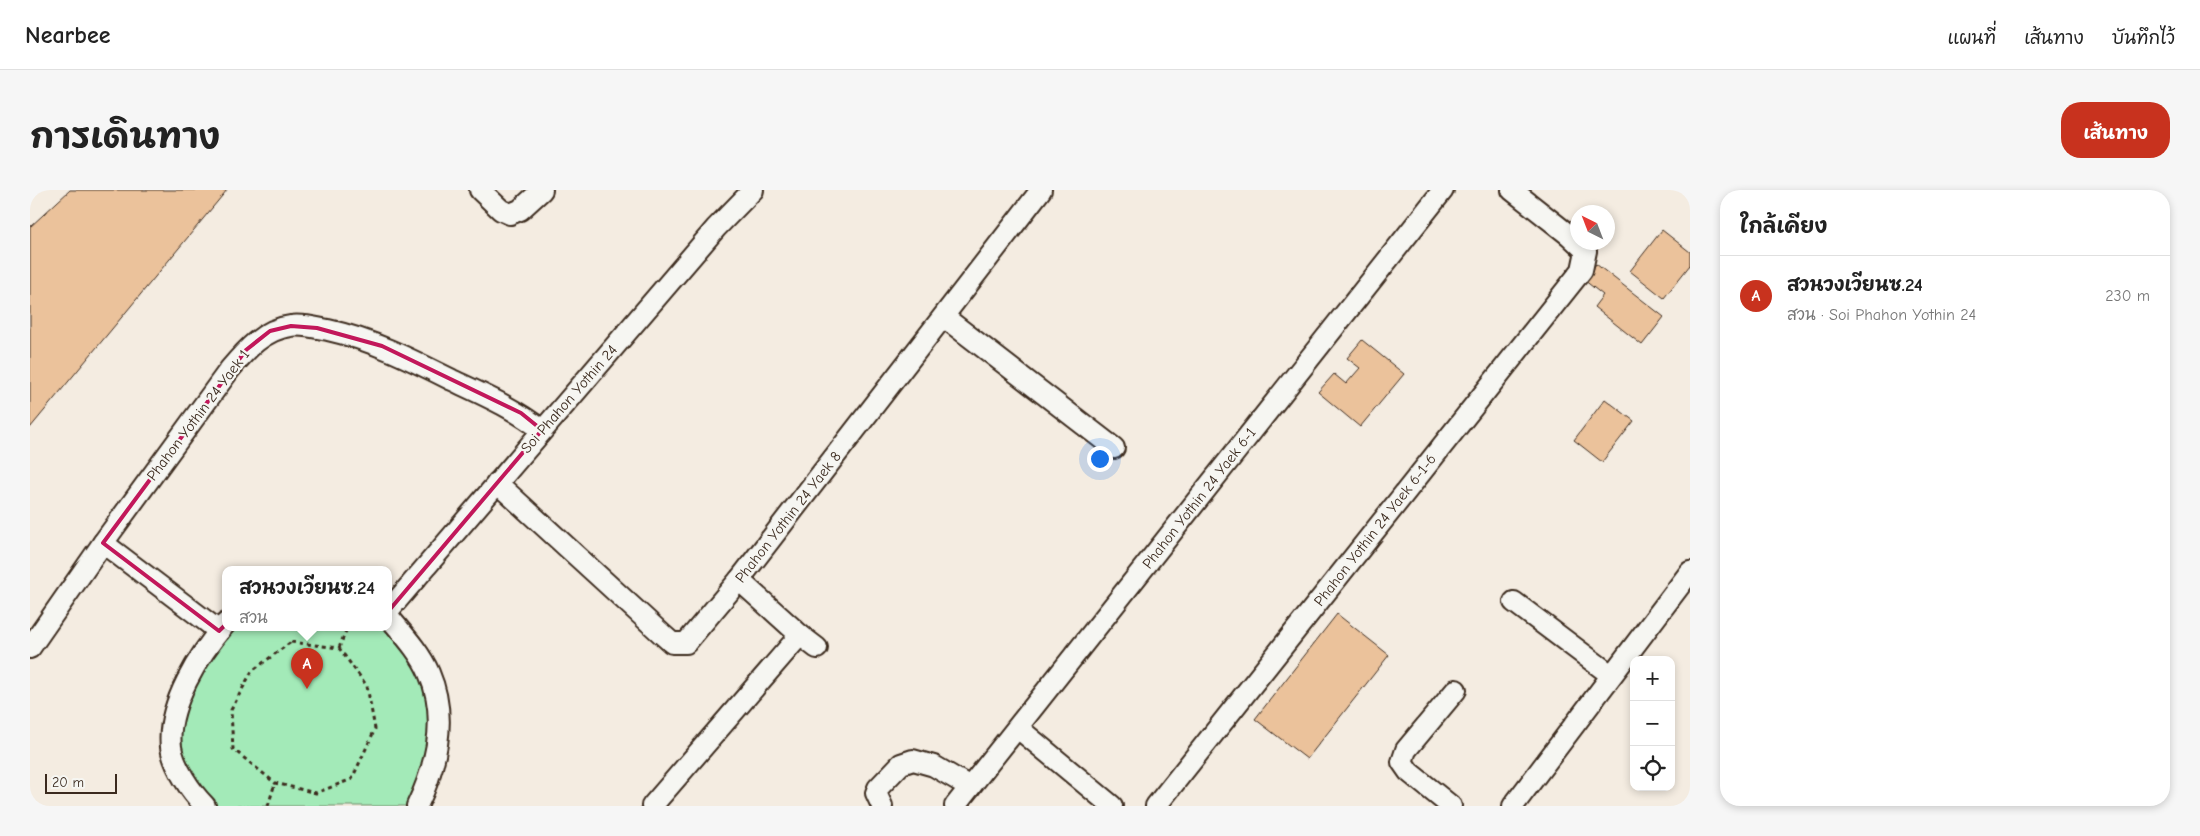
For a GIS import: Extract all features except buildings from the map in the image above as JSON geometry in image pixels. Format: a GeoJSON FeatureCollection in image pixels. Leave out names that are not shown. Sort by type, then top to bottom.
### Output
{"type":"FeatureCollection","features":[{"type":"Feature","properties":{"kind":"street"},"geometry":{"type":"LineString","coordinates":[[480,190],[501,210],[510,214],[520,210],[542,190]]}},
{"type":"Feature","properties":{"kind":"street","name":"Soi Phahon Yothin 24"},"geometry":{"type":"LineString","coordinates":[[392,606],[716,228],[753,190]]}},
{"type":"Feature","properties":{"kind":"street","name":"Phahon Yothin 24 Yaek 8"},"geometry":{"type":"LineString","coordinates":[[496,483],[672,642],[686,643],[739,580],[1041,190]]}},
{"type":"Feature","properties":{"kind":"street","name":"Phahon Yothin 24 Yaek 6-1"},"geometry":{"type":"LineString","coordinates":[[955,806],[1442,190]]}},
{"type":"Feature","properties":{"kind":"street","name":"Phahon Yothin 24 Yaek 6-1-6"},"geometry":{"type":"LineString","coordinates":[[1156,806],[1582,270],[1586,251],[1568,234],[1512,190]]}},
{"type":"Feature","properties":{"kind":"street"},"geometry":{"type":"LineString","coordinates":[[944,317],[1114,448]]}},
{"type":"Feature","properties":{"kind":"street","name":"Phahon Yothin 24 Yaek 1"},"geometry":{"type":"LineString","coordinates":[[30,648],[103,543],[246,350],[270,332],[291,326],[318,328],[347,334],[382,346],[521,413],[542,430]]}},
{"type":"Feature","properties":{"kind":"street"},"geometry":{"type":"LineString","coordinates":[[103,543],[222,628],[192,672],[181,697],[171,732],[171,748],[178,767],[205,806]]}},
{"type":"Feature","properties":{"kind":"street"},"geometry":{"type":"LineString","coordinates":[[1513,806],[1690,572]]}},
{"type":"Feature","properties":{"kind":"street"},"geometry":{"type":"LineString","coordinates":[[739,580],[817,648]]}},
{"type":"Feature","properties":{"kind":"street"},"geometry":{"type":"LineString","coordinates":[[1514,602],[1611,675]]}},
{"type":"Feature","properties":{"kind":"street"},"geometry":{"type":"LineString","coordinates":[[392,621],[409,642],[428,671],[437,700],[439,734],[435,761],[417,806]]}},
{"type":"Feature","properties":{"kind":"street"},"geometry":{"type":"LineString","coordinates":[[652,806],[800,635]]}},
{"type":"Feature","properties":{"kind":"street"},"geometry":{"type":"LineString","coordinates":[[1451,806],[1409,772],[1402,762],[1406,750],[1456,690]]}},
{"type":"Feature","properties":{"kind":"street"},"geometry":{"type":"LineString","coordinates":[[1018,728],[1112,806]]}},
{"type":"Feature","properties":{"kind":"street"},"geometry":{"type":"LineString","coordinates":[[882,806],[876,793],[878,788],[901,764],[913,760],[934,766],[970,787]]}},
{"type":"Feature","properties":{"kind":"path"},"geometry":{"type":"LineString","coordinates":[[339,648],[346,631]]}},
{"type":"Feature","properties":{"kind":"path"},"geometry":{"type":"LineString","coordinates":[[291,642],[339,648],[367,686],[375,729],[352,779],[316,793],[275,783],[233,749],[231,710],[252,671],[291,642]]}},
{"type":"Feature","properties":{"kind":"path"},"geometry":{"type":"LineString","coordinates":[[268,806],[275,783]]}},
{"type":"Feature","properties":{"kind":"highlighted area"},"geometry":{"type":"Polygon","coordinates":[[[291,326],[317,328],[382,346],[521,413],[542,430],[386,614],[337,589],[293,580],[257,594],[219,631],[103,543],[230,369],[246,350],[270,331],[291,326]]]}},
{"type":"Feature","properties":{"kind":"green space"},"geometry":{"type":"Polygon","coordinates":[[[224,631],[392,631],[415,650],[438,721],[410,806],[208,806],[178,767],[175,716],[224,631]]]}},
{"type":"Feature","properties":{"kind":"place","name":"สวนวงเวียนซ.24"},"geometry":{"type":"Point","coordinates":[307,689]}}]}
